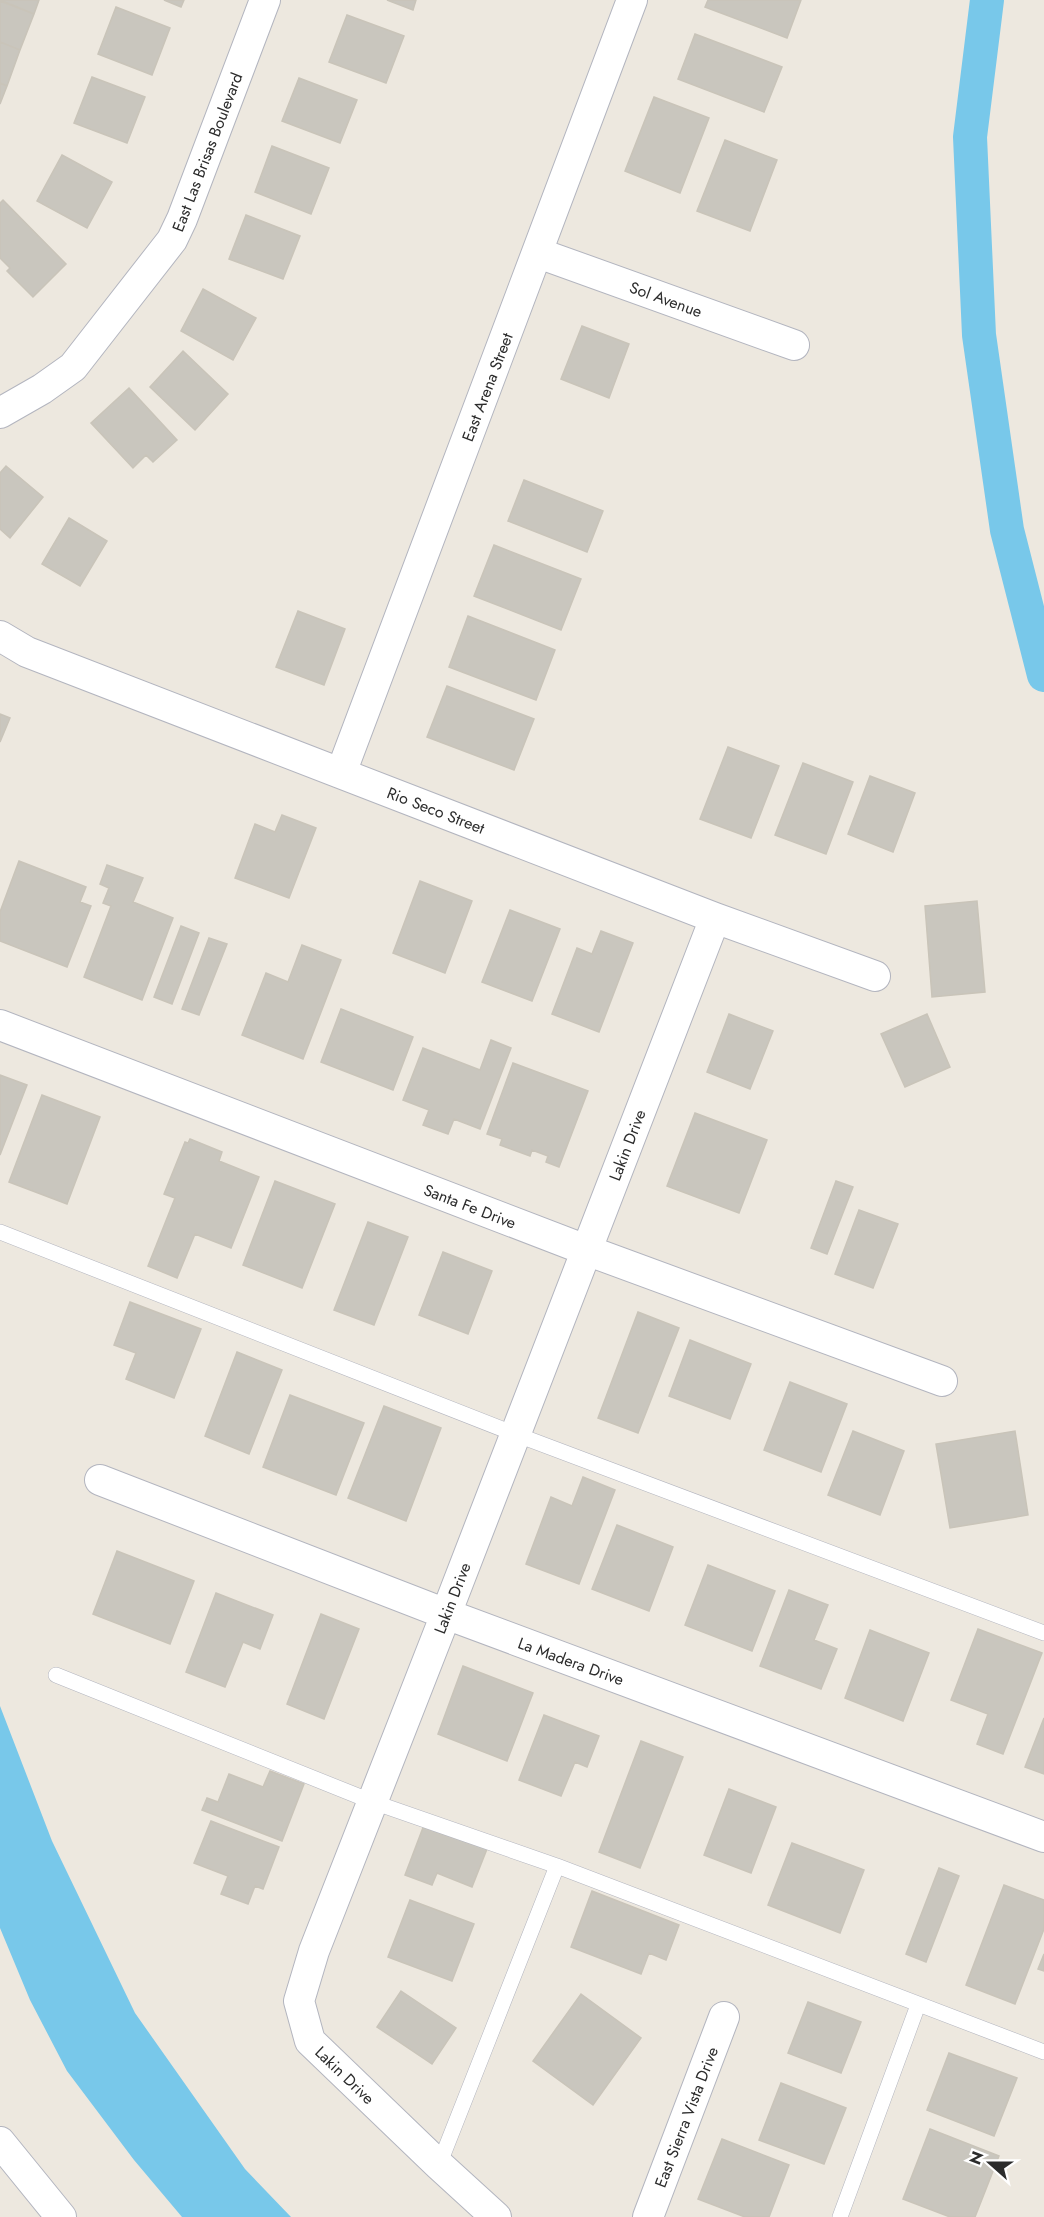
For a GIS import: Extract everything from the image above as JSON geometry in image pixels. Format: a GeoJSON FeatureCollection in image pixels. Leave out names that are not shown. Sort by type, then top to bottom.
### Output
{"type":"FeatureCollection","features":[{"type":"Feature","properties":{"kind":"street","name":"East Las Brisas Boulevard"},"geometry":{"type":"LineString","coordinates":[[0,414],[73,367],[172,240],[265,0]]}},
{"type":"Feature","properties":{"kind":"street","name":"East Arena Street"},"geometry":{"type":"LineString","coordinates":[[341,773],[632,0]]}},
{"type":"Feature","properties":{"kind":"street","name":"Sol Avenue"},"geometry":{"type":"LineString","coordinates":[[538,253],[794,345]]}},
{"type":"Feature","properties":{"kind":"street","name":"Rio Seco Street"},"geometry":{"type":"LineString","coordinates":[[0,636],[27,652],[715,918],[875,976]]}},
{"type":"Feature","properties":{"kind":"street","name":"Lakin Drive"},"geometry":{"type":"LineString","coordinates":[[496,2217],[310,2041],[299,2001],[314,1951],[715,918]]}},
{"type":"Feature","properties":{"kind":"street","name":"Santa Fe Drive"},"geometry":{"type":"LineString","coordinates":[[0,1025],[586,1251],[942,1382]]}},
{"type":"Feature","properties":{"kind":"street","name":"La Madera Drive"},"geometry":{"type":"LineString","coordinates":[[100,1480],[446,1614],[1044,1837]]}},
{"type":"Feature","properties":{"kind":"street","name":"East Sierra Vista Drive"},"geometry":{"type":"LineString","coordinates":[[648,2217],[724,2017]]}},
{"type":"Feature","properties":{"kind":"street"},"geometry":{"type":"LineString","coordinates":[[0,2142],[61,2217]]}},
{"type":"Feature","properties":{"kind":"lane"},"geometry":{"type":"LineString","coordinates":[[0,1232],[514,1434],[1044,1633]]}},
{"type":"Feature","properties":{"kind":"lane"},"geometry":{"type":"LineString","coordinates":[[56,1675],[373,1802],[557,1866],[1044,2052]]}},
{"type":"Feature","properties":{"kind":"lane"},"geometry":{"type":"LineString","coordinates":[[439,2165],[557,1866]]}},
{"type":"Feature","properties":{"kind":"lane"},"geometry":{"type":"LineString","coordinates":[[840,2217],[918,2005]]}},
{"type":"Feature","properties":{"kind":"water"},"geometry":{"type":"Polygon","coordinates":[[[0,1706],[52,1841],[135,2013],[245,2169],[291,2217],[182,2217],[134,2160],[67,2071],[30,2000],[0,1928],[0,1706]]]}},
{"type":"Feature","properties":{"kind":"building"},"geometry":{"type":"Polygon","coordinates":[[[0,0],[39,0],[34,14],[0,0]]]}},
{"type":"Feature","properties":{"kind":"building"},"geometry":{"type":"Polygon","coordinates":[[[164,0],[184,0],[181,7],[164,0]]]}},
{"type":"Feature","properties":{"kind":"building"},"geometry":{"type":"Polygon","coordinates":[[[387,0],[416,0],[413,10],[387,0]]]}},
{"type":"Feature","properties":{"kind":"building"},"geometry":{"type":"Polygon","coordinates":[[[708,0],[801,0],[787,38],[705,7],[708,0]]]}},
{"type":"Feature","properties":{"kind":"building"},"geometry":{"type":"Polygon","coordinates":[[[0,1],[34,14],[20,50],[0,42],[0,1]]]}},
{"type":"Feature","properties":{"kind":"building"},"geometry":{"type":"Polygon","coordinates":[[[116,7],[170,28],[152,75],[98,54],[116,7]]]}},
{"type":"Feature","properties":{"kind":"building"},"geometry":{"type":"Polygon","coordinates":[[[347,15],[404,36],[386,83],[329,62],[347,15]]]}},
{"type":"Feature","properties":{"kind":"building"},"geometry":{"type":"Polygon","coordinates":[[[695,34],[782,67],[764,112],[678,79],[695,34]]]}},
{"type":"Feature","properties":{"kind":"building"},"geometry":{"type":"Polygon","coordinates":[[[0,42],[20,50],[7,86],[0,83],[0,42]]]}},
{"type":"Feature","properties":{"kind":"building"},"geometry":{"type":"Polygon","coordinates":[[[92,77],[145,97],[127,143],[74,123],[92,77]]]}},
{"type":"Feature","properties":{"kind":"building"},"geometry":{"type":"Polygon","coordinates":[[[299,78],[357,100],[340,143],[282,121],[299,78]]]}},
{"type":"Feature","properties":{"kind":"building"},"geometry":{"type":"Polygon","coordinates":[[[0,83],[7,86],[0,104],[0,83]]]}},
{"type":"Feature","properties":{"kind":"building"},"geometry":{"type":"Polygon","coordinates":[[[654,97],[709,118],[680,193],[625,171],[654,97]]]}},
{"type":"Feature","properties":{"kind":"building"},"geometry":{"type":"Polygon","coordinates":[[[725,140],[777,160],[750,231],[697,211],[725,140]]]}},
{"type":"Feature","properties":{"kind":"building"},"geometry":{"type":"Polygon","coordinates":[[[272,146],[329,168],[311,214],[255,192],[272,146]]]}},
{"type":"Feature","properties":{"kind":"building"},"geometry":{"type":"Polygon","coordinates":[[[62,155],[112,182],[87,228],[37,201],[62,155]]]}},
{"type":"Feature","properties":{"kind":"building"},"geometry":{"type":"Polygon","coordinates":[[[3,200],[66,264],[33,297],[7,271],[10,268],[0,258],[0,203],[3,200]]]}},
{"type":"Feature","properties":{"kind":"building"},"geometry":{"type":"Polygon","coordinates":[[[246,215],[300,236],[283,279],[229,259],[246,215]]]}},
{"type":"Feature","properties":{"kind":"building"},"geometry":{"type":"Polygon","coordinates":[[[203,289],[256,318],[233,360],[181,331],[203,289]]]}},
{"type":"Feature","properties":{"kind":"building"},"geometry":{"type":"Polygon","coordinates":[[[582,326],[629,344],[609,398],[561,379],[582,326]]]}},
{"type":"Feature","properties":{"kind":"building"},"geometry":{"type":"Polygon","coordinates":[[[183,351],[228,394],[195,430],[150,387],[183,351]]]}},
{"type":"Feature","properties":{"kind":"building"},"geometry":{"type":"Polygon","coordinates":[[[129,388],[177,440],[153,462],[146,455],[133,468],[91,423],[129,388]]]}},
{"type":"Feature","properties":{"kind":"building"},"geometry":{"type":"Polygon","coordinates":[[[6,466],[43,497],[10,538],[0,529],[0,473],[6,466]]]}},
{"type":"Feature","properties":{"kind":"building"},"geometry":{"type":"Polygon","coordinates":[[[524,480],[603,511],[587,552],[508,521],[524,480]]]}},
{"type":"Feature","properties":{"kind":"building"},"geometry":{"type":"Polygon","coordinates":[[[69,518],[107,541],[80,586],[42,564],[69,518]]]}},
{"type":"Feature","properties":{"kind":"building"},"geometry":{"type":"Polygon","coordinates":[[[494,545],[581,579],[561,630],[474,596],[494,545]]]}},
{"type":"Feature","properties":{"kind":"building"},"geometry":{"type":"Polygon","coordinates":[[[298,611],[345,629],[324,685],[276,667],[298,611]]]}},
{"type":"Feature","properties":{"kind":"building"},"geometry":{"type":"Polygon","coordinates":[[[468,616],[555,650],[536,700],[449,667],[468,616]]]}},
{"type":"Feature","properties":{"kind":"building"},"geometry":{"type":"Polygon","coordinates":[[[447,686],[534,719],[514,770],[427,737],[447,686]]]}},
{"type":"Feature","properties":{"kind":"building"},"geometry":{"type":"Polygon","coordinates":[[[0,714],[10,718],[0,742],[0,714]]]}},
{"type":"Feature","properties":{"kind":"building"},"geometry":{"type":"Polygon","coordinates":[[[728,747],[779,766],[751,838],[700,819],[728,747]]]}},
{"type":"Feature","properties":{"kind":"building"},"geometry":{"type":"Polygon","coordinates":[[[803,763],[853,782],[826,854],[775,835],[803,763]]]}},
{"type":"Feature","properties":{"kind":"building"},"geometry":{"type":"Polygon","coordinates":[[[870,776],[915,793],[893,852],[848,834],[870,776]]]}},
{"type":"Feature","properties":{"kind":"building"},"geometry":{"type":"Polygon","coordinates":[[[282,815],[316,828],[289,898],[235,878],[255,824],[275,832],[282,815]]]}},
{"type":"Feature","properties":{"kind":"building"},"geometry":{"type":"Polygon","coordinates":[[[19,861],[86,887],[80,902],[91,906],[67,967],[0,941],[0,912],[19,861]]]}},
{"type":"Feature","properties":{"kind":"building"},"geometry":{"type":"Polygon","coordinates":[[[107,865],[143,878],[133,902],[173,918],[142,1000],[84,977],[111,906],[103,903],[109,888],[100,884],[107,865]]]}},
{"type":"Feature","properties":{"kind":"building"},"geometry":{"type":"Polygon","coordinates":[[[420,881],[472,901],[445,973],[393,953],[420,881]]]}},
{"type":"Feature","properties":{"kind":"building"},"geometry":{"type":"Polygon","coordinates":[[[977,901],[985,992],[932,997],[925,906],[977,901]]]}},
{"type":"Feature","properties":{"kind":"building"},"geometry":{"type":"Polygon","coordinates":[[[510,910],[560,929],[532,1001],[482,982],[510,910]]]}},
{"type":"Feature","properties":{"kind":"building"},"geometry":{"type":"Polygon","coordinates":[[[181,926],[199,933],[172,1004],[154,997],[181,926]]]}},
{"type":"Feature","properties":{"kind":"building"},"geometry":{"type":"Polygon","coordinates":[[[601,931],[633,943],[599,1032],[552,1014],[577,948],[592,954],[601,931]]]}},
{"type":"Feature","properties":{"kind":"building"},"geometry":{"type":"Polygon","coordinates":[[[209,938],[227,944],[199,1015],[182,1009],[209,938]]]}},
{"type":"Feature","properties":{"kind":"building"},"geometry":{"type":"Polygon","coordinates":[[[302,945],[341,960],[303,1059],[242,1035],[266,973],[288,982],[302,945]]]}},
{"type":"Feature","properties":{"kind":"building"},"geometry":{"type":"Polygon","coordinates":[[[341,1009],[413,1037],[393,1090],[321,1062],[341,1009]]]}},
{"type":"Feature","properties":{"kind":"building"},"geometry":{"type":"Polygon","coordinates":[[[729,1014],[773,1031],[750,1089],[707,1072],[729,1014]]]}},
{"type":"Feature","properties":{"kind":"building"},"geometry":{"type":"Polygon","coordinates":[[[927,1014],[950,1067],[905,1087],[881,1034],[927,1014]]]}},
{"type":"Feature","properties":{"kind":"building"},"geometry":{"type":"Polygon","coordinates":[[[491,1040],[511,1048],[480,1129],[454,1119],[448,1134],[423,1125],[429,1110],[403,1100],[423,1048],[480,1070],[491,1040]]]}},
{"type":"Feature","properties":{"kind":"building"},"geometry":{"type":"Polygon","coordinates":[[[513,1063],[588,1091],[559,1167],[546,1162],[548,1156],[532,1150],[530,1156],[500,1145],[502,1139],[487,1134],[513,1063]]]}},
{"type":"Feature","properties":{"kind":"building"},"geometry":{"type":"Polygon","coordinates":[[[0,1075],[27,1085],[0,1155],[0,1075]]]}},
{"type":"Feature","properties":{"kind":"building"},"geometry":{"type":"Polygon","coordinates":[[[42,1095],[100,1117],[67,1204],[9,1182],[42,1095]]]}},
{"type":"Feature","properties":{"kind":"building"},"geometry":{"type":"Polygon","coordinates":[[[695,1113],[767,1140],[739,1213],[667,1186],[695,1113]]]}},
{"type":"Feature","properties":{"kind":"building"},"geometry":{"type":"Polygon","coordinates":[[[190,1139],[222,1152],[219,1161],[259,1177],[231,1248],[195,1234],[177,1278],[148,1266],[175,1198],[164,1194],[185,1142],[188,1143],[190,1139]]]}},
{"type":"Feature","properties":{"kind":"building"},"geometry":{"type":"Polygon","coordinates":[[[275,1181],[335,1204],[302,1288],[243,1265],[275,1181]]]}},
{"type":"Feature","properties":{"kind":"building"},"geometry":{"type":"Polygon","coordinates":[[[836,1181],[853,1187],[827,1254],[811,1248],[836,1181]]]}},
{"type":"Feature","properties":{"kind":"building"},"geometry":{"type":"Polygon","coordinates":[[[859,1210],[898,1224],[873,1288],[835,1274],[859,1210]]]}},
{"type":"Feature","properties":{"kind":"building"},"geometry":{"type":"Polygon","coordinates":[[[368,1222],[408,1237],[374,1325],[334,1310],[368,1222]]]}},
{"type":"Feature","properties":{"kind":"building"},"geometry":{"type":"Polygon","coordinates":[[[443,1252],[492,1271],[468,1334],[419,1315],[443,1252]]]}},
{"type":"Feature","properties":{"kind":"building"},"geometry":{"type":"Polygon","coordinates":[[[130,1302],[201,1329],[174,1398],[126,1379],[136,1353],[114,1345],[130,1302]]]}},
{"type":"Feature","properties":{"kind":"building"},"geometry":{"type":"Polygon","coordinates":[[[638,1312],[679,1328],[638,1433],[598,1418],[638,1312]]]}},
{"type":"Feature","properties":{"kind":"building"},"geometry":{"type":"Polygon","coordinates":[[[690,1340],[751,1364],[730,1419],[669,1396],[690,1340]]]}},
{"type":"Feature","properties":{"kind":"building"},"geometry":{"type":"Polygon","coordinates":[[[237,1352],[282,1370],[249,1454],[205,1436],[237,1352]]]}},
{"type":"Feature","properties":{"kind":"building"},"geometry":{"type":"Polygon","coordinates":[[[790,1382],[847,1404],[821,1472],[764,1450],[790,1382]]]}},
{"type":"Feature","properties":{"kind":"building"},"geometry":{"type":"Polygon","coordinates":[[[290,1395],[364,1423],[336,1495],[263,1467],[290,1395]]]}},
{"type":"Feature","properties":{"kind":"building"},"geometry":{"type":"Polygon","coordinates":[[[384,1406],[441,1428],[406,1521],[348,1498],[384,1406]]]}},
{"type":"Feature","properties":{"kind":"building"},"geometry":{"type":"Polygon","coordinates":[[[853,1431],[904,1451],[880,1515],[828,1495],[853,1431]]]}},
{"type":"Feature","properties":{"kind":"building"},"geometry":{"type":"Polygon","coordinates":[[[1015,1431],[1028,1515],[950,1528],[936,1444],[1015,1431]]]}},
{"type":"Feature","properties":{"kind":"building"},"geometry":{"type":"Polygon","coordinates":[[[583,1477],[615,1490],[579,1584],[526,1564],[551,1497],[572,1506],[583,1477]]]}},
{"type":"Feature","properties":{"kind":"building"},"geometry":{"type":"Polygon","coordinates":[[[617,1525],[673,1547],[649,1611],[592,1589],[617,1525]]]}},
{"type":"Feature","properties":{"kind":"building"},"geometry":{"type":"Polygon","coordinates":[[[117,1551],[194,1581],[170,1644],[93,1614],[117,1551]]]}},
{"type":"Feature","properties":{"kind":"building"},"geometry":{"type":"Polygon","coordinates":[[[708,1565],[775,1591],[752,1651],[685,1625],[708,1565]]]}},
{"type":"Feature","properties":{"kind":"building"},"geometry":{"type":"Polygon","coordinates":[[[789,1590],[828,1605],[814,1640],[837,1649],[821,1689],[760,1666],[789,1590]]]}},
{"type":"Feature","properties":{"kind":"building"},"geometry":{"type":"Polygon","coordinates":[[[216,1593],[273,1615],[260,1649],[243,1642],[225,1687],[186,1672],[216,1593]]]}},
{"type":"Feature","properties":{"kind":"building"},"geometry":{"type":"Polygon","coordinates":[[[321,1614],[359,1629],[324,1719],[287,1704],[321,1614]]]}},
{"type":"Feature","properties":{"kind":"building"},"geometry":{"type":"Polygon","coordinates":[[[978,1629],[1042,1653],[1003,1754],[977,1744],[988,1714],[951,1700],[978,1629]]]}},
{"type":"Feature","properties":{"kind":"building"},"geometry":{"type":"Polygon","coordinates":[[[870,1630],[929,1653],[903,1721],[845,1698],[870,1630]]]}},
{"type":"Feature","properties":{"kind":"building"},"geometry":{"type":"Polygon","coordinates":[[[463,1666],[533,1693],[507,1761],[438,1734],[463,1666]]]}},
{"type":"Feature","properties":{"kind":"building"},"geometry":{"type":"Polygon","coordinates":[[[544,1715],[599,1736],[587,1767],[575,1762],[561,1796],[519,1780],[544,1715]]]}},
{"type":"Feature","properties":{"kind":"building"},"geometry":{"type":"Polygon","coordinates":[[[1044,1718],[1044,1774],[1025,1767],[1044,1718]]]}},
{"type":"Feature","properties":{"kind":"building"},"geometry":{"type":"Polygon","coordinates":[[[641,1741],[683,1757],[640,1868],[599,1852],[641,1741]]]}},
{"type":"Feature","properties":{"kind":"building"},"geometry":{"type":"Polygon","coordinates":[[[270,1771],[304,1784],[282,1841],[202,1810],[207,1798],[218,1802],[229,1774],[263,1787],[270,1771]]]}},
{"type":"Feature","properties":{"kind":"building"},"geometry":{"type":"Polygon","coordinates":[[[729,1789],[776,1807],[751,1873],[704,1855],[729,1789]]]}},
{"type":"Feature","properties":{"kind":"building"},"geometry":{"type":"Polygon","coordinates":[[[211,1821],[279,1847],[263,1889],[255,1886],[248,1904],[221,1894],[228,1876],[194,1863],[211,1821]]]}},
{"type":"Feature","properties":{"kind":"building"},"geometry":{"type":"Polygon","coordinates":[[[424,1825],[487,1849],[472,1887],[437,1873],[432,1885],[405,1875],[424,1825]]]}},
{"type":"Feature","properties":{"kind":"building"},"geometry":{"type":"Polygon","coordinates":[[[792,1843],[864,1870],[840,1933],[768,1905],[792,1843]]]}},
{"type":"Feature","properties":{"kind":"building"},"geometry":{"type":"Polygon","coordinates":[[[939,1868],[959,1876],[926,1962],[906,1954],[939,1868]]]}},
{"type":"Feature","properties":{"kind":"building"},"geometry":{"type":"Polygon","coordinates":[[[1004,1885],[1044,1900],[1044,1929],[1015,2004],[966,1985],[1004,1885]]]}},
{"type":"Feature","properties":{"kind":"building"},"geometry":{"type":"Polygon","coordinates":[[[592,1891],[679,1925],[666,1960],[649,1953],[641,1974],[571,1947],[592,1891]]]}},
{"type":"Feature","properties":{"kind":"building"},"geometry":{"type":"Polygon","coordinates":[[[410,1900],[474,1924],[452,1981],[388,1957],[410,1900]]]}},
{"type":"Feature","properties":{"kind":"building"},"geometry":{"type":"Polygon","coordinates":[[[1044,1954],[1044,1971],[1038,1969],[1044,1954]]]}},
{"type":"Feature","properties":{"kind":"building"},"geometry":{"type":"Polygon","coordinates":[[[401,1991],[456,2028],[432,2064],[377,2027],[401,1991]]]}},
{"type":"Feature","properties":{"kind":"building"},"geometry":{"type":"Polygon","coordinates":[[[581,1994],[641,2038],[593,2105],[533,2061],[581,1994]]]}},
{"type":"Feature","properties":{"kind":"building"},"geometry":{"type":"Polygon","coordinates":[[[808,2002],[861,2022],[841,2073],[788,2053],[808,2002]]]}},
{"type":"Feature","properties":{"kind":"building"},"geometry":{"type":"Polygon","coordinates":[[[949,2053],[1017,2078],[994,2136],[927,2110],[949,2053]]]}},
{"type":"Feature","properties":{"kind":"building"},"geometry":{"type":"Polygon","coordinates":[[[781,2083],[846,2108],[824,2164],[759,2140],[781,2083]]]}},
{"type":"Feature","properties":{"kind":"building"},"geometry":{"type":"Polygon","coordinates":[[[930,2129],[999,2156],[975,2217],[950,2217],[903,2199],[930,2129]]]}},
{"type":"Feature","properties":{"kind":"building"},"geometry":{"type":"Polygon","coordinates":[[[722,2139],[789,2165],[769,2217],[745,2217],[698,2199],[722,2139]]]}},
{"type":"Feature","properties":{"kind":"waterway"},"geometry":{"type":"LineString","coordinates":[[987,0],[970,137],[979,335],[1007,530],[1044,675]]}}]}
